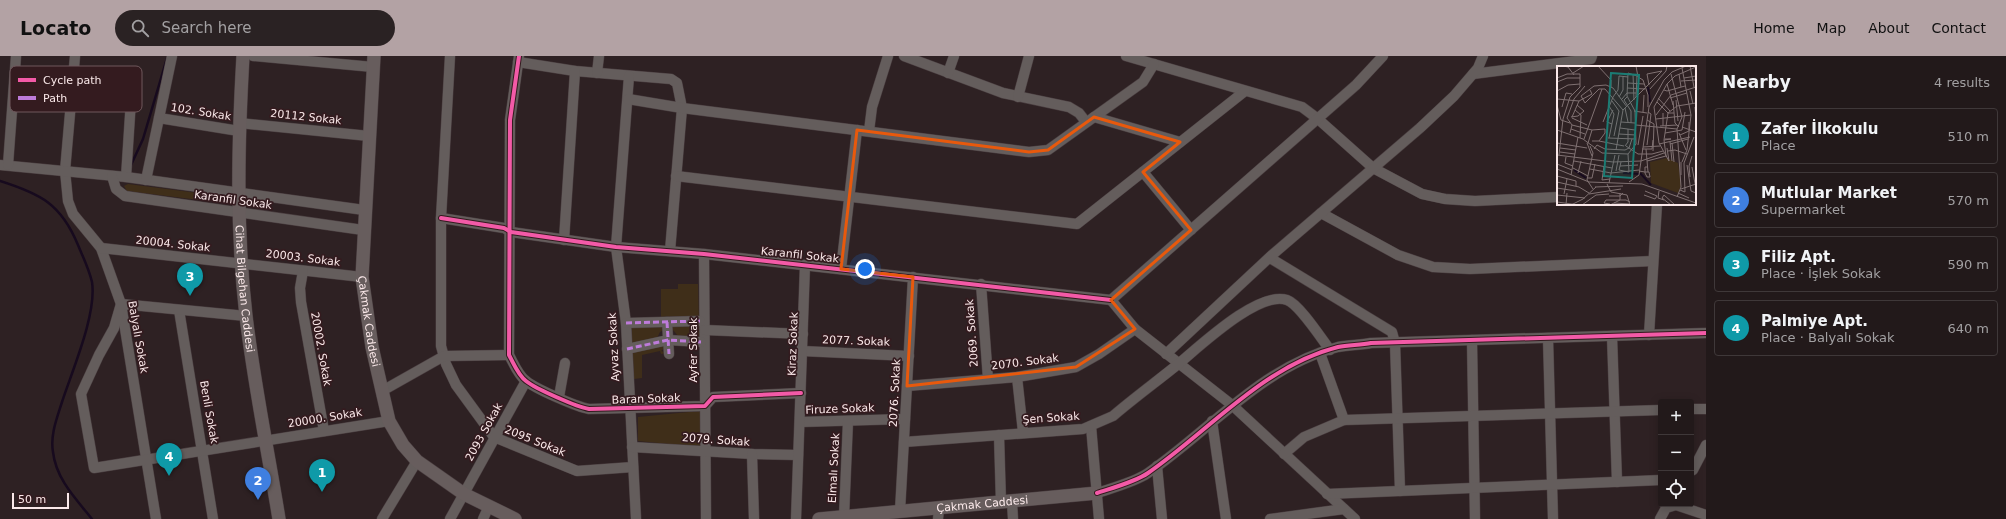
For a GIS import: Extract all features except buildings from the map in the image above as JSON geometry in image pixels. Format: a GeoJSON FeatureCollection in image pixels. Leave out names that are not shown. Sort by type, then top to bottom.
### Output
{"type":"FeatureCollection","features":[{"type":"Feature","properties":{"kind":"main road","name":"Cihat Bilgehan Caddesi"},"geometry":{"type":"LineString","coordinates":[[243,56],[239,127],[238,193],[246,316],[279,519]]}},
{"type":"Feature","properties":{"kind":"main road","name":"Çakmak Caddesi"},"geometry":{"type":"LineString","coordinates":[[374,62],[364,210],[362,277],[372,347],[389,421],[403,445],[416,461],[464,494],[515,519]]}},
{"type":"Feature","properties":{"kind":"main road","name":"Çakmak Caddesi"},"geometry":{"type":"LineString","coordinates":[[819,519],[873,516],[900,511],[938,514],[1006,503],[1097,493]]}},
{"type":"Feature","properties":{"kind":"street"},"geometry":{"type":"LineString","coordinates":[[15,66],[16,56]]}},
{"type":"Feature","properties":{"kind":"street","name":"Balyalı Sokak"},"geometry":{"type":"LineString","coordinates":[[74,66],[75,56]]}},
{"type":"Feature","properties":{"kind":"street"},"geometry":{"type":"LineString","coordinates":[[146,180],[172,56]]}},
{"type":"Feature","properties":{"kind":"street"},"geometry":{"type":"LineString","coordinates":[[253,56],[374,62]]}},
{"type":"Feature","properties":{"kind":"street","name":"2095 Sokak"},"geometry":{"type":"LineString","coordinates":[[450,56],[441,218],[441,346],[456,384],[494,437],[577,471],[633,467]]}},
{"type":"Feature","properties":{"kind":"street"},"geometry":{"type":"LineString","coordinates":[[597,73],[599,56]]}},
{"type":"Feature","properties":{"kind":"street"},"geometry":{"type":"LineString","coordinates":[[869,131],[872,107],[888,56]]}},
{"type":"Feature","properties":{"kind":"street"},"geometry":{"type":"LineString","coordinates":[[904,56],[1018,97],[1068,107],[1090,120],[1180,142]]}},
{"type":"Feature","properties":{"kind":"street"},"geometry":{"type":"LineString","coordinates":[[948,73],[954,56]]}},
{"type":"Feature","properties":{"kind":"street"},"geometry":{"type":"LineString","coordinates":[[1018,97],[1029,56]]}},
{"type":"Feature","properties":{"kind":"street"},"geometry":{"type":"LineString","coordinates":[[1126,56],[1302,108],[1318,119],[1373,168],[1422,194],[1445,199],[1474,201],[1557,197]]}},
{"type":"Feature","properties":{"kind":"street"},"geometry":{"type":"LineString","coordinates":[[1355,519],[1232,405],[1135,329],[1111,300],[1356,85],[1383,56]]}},
{"type":"Feature","properties":{"kind":"street"},"geometry":{"type":"LineString","coordinates":[[1166,354],[1270,258],[1454,96],[1474,74],[1484,56]]}},
{"type":"Feature","properties":{"kind":"street"},"geometry":{"type":"LineString","coordinates":[[1474,74],[1591,59],[1592,56]]}},
{"type":"Feature","properties":{"kind":"street"},"geometry":{"type":"LineString","coordinates":[[526,382],[518,372],[509,355],[511,232],[510,120],[518,59],[575,71],[671,79],[677,83],[682,108],[670,251]]}},
{"type":"Feature","properties":{"kind":"street"},"geometry":{"type":"LineString","coordinates":[[628,99],[682,108],[1029,152],[1048,150],[1142,82],[1154,64]]}},
{"type":"Feature","properties":{"kind":"street"},"geometry":{"type":"LineString","coordinates":[[564,240],[575,71]]}},
{"type":"Feature","properties":{"kind":"street","name":"Ayvaz Sokak"},"geometry":{"type":"LineString","coordinates":[[629,76],[616,246],[626,323],[636,519]]}},
{"type":"Feature","properties":{"kind":"street"},"geometry":{"type":"LineString","coordinates":[[676,176],[1077,224],[1245,91]]}},
{"type":"Feature","properties":{"kind":"street"},"geometry":{"type":"LineString","coordinates":[[4,165],[10,110]]}},
{"type":"Feature","properties":{"kind":"street","name":"Balyalı Sokak"},"geometry":{"type":"LineString","coordinates":[[70,112],[65,171],[69,208],[102,248],[121,304],[156,519]]}},
{"type":"Feature","properties":{"kind":"street"},"geometry":{"type":"LineString","coordinates":[[126,178],[130,112]]}},
{"type":"Feature","properties":{"kind":"street","name":"102. Sokak"},"geometry":{"type":"LineString","coordinates":[[159,118],[239,127]]}},
{"type":"Feature","properties":{"kind":"street","name":"20112 Sokak"},"geometry":{"type":"LineString","coordinates":[[239,127],[369,136]]}},
{"type":"Feature","properties":{"kind":"street"},"geometry":{"type":"LineString","coordinates":[[840,269],[857,130]]}},
{"type":"Feature","properties":{"kind":"street","name":"Karanfil Sokak"},"geometry":{"type":"LineString","coordinates":[[4,165],[146,180],[364,210]]}},
{"type":"Feature","properties":{"kind":"street"},"geometry":{"type":"LineString","coordinates":[[1143,172],[1192,230]]}},
{"type":"Feature","properties":{"kind":"street","name":"Karanfil Sokak"},"geometry":{"type":"LineString","coordinates":[[112,176],[116,189],[125,196],[363,230]]}},
{"type":"Feature","properties":{"kind":"street"},"geometry":{"type":"LineString","coordinates":[[1649,335],[1657,205]]}},
{"type":"Feature","properties":{"kind":"street"},"geometry":{"type":"LineString","coordinates":[[1321,213],[1398,255],[1433,267],[1470,269],[1653,261]]}},
{"type":"Feature","properties":{"kind":"street","name":"Karanfil Sokak"},"geometry":{"type":"LineString","coordinates":[[441,218],[504,228],[511,232],[564,240],[981,284],[1111,300]]}},
{"type":"Feature","properties":{"kind":"street","name":"20004. Sokak"},"geometry":{"type":"LineString","coordinates":[[102,248],[242,263]]}},
{"type":"Feature","properties":{"kind":"street","name":"Ayfer Sokak"},"geometry":{"type":"LineString","coordinates":[[704,254],[702,326],[705,406],[706,519]]}},
{"type":"Feature","properties":{"kind":"street"},"geometry":{"type":"LineString","coordinates":[[1270,258],[1392,332],[1395,343],[1400,491]]}},
{"type":"Feature","properties":{"kind":"street","name":"20003. Sokak"},"geometry":{"type":"LineString","coordinates":[[242,263],[362,277]]}},
{"type":"Feature","properties":{"kind":"street","name":"Kiraz Sokak"},"geometry":{"type":"LineString","coordinates":[[796,519],[805,265]]}},
{"type":"Feature","properties":{"kind":"street","name":"20002. Sokak"},"geometry":{"type":"LineString","coordinates":[[303,271],[300,288],[301,302],[324,431]]}},
{"type":"Feature","properties":{"kind":"street","name":"2076. Sokak"},"geometry":{"type":"LineString","coordinates":[[900,511],[913,277]]}},
{"type":"Feature","properties":{"kind":"street","name":"2069. Sokak"},"geometry":{"type":"LineString","coordinates":[[981,284],[988,379]]}},
{"type":"Feature","properties":{"kind":"street","name":"Şen Sokak"},"geometry":{"type":"LineString","coordinates":[[904,442],[1083,428],[1091,426],[1113,416],[1179,364],[1194,348],[1232,319],[1264,302],[1279,299],[1288,300],[1293,304],[1314,328],[1325,352],[1344,420]]}},
{"type":"Feature","properties":{"kind":"street"},"geometry":{"type":"LineString","coordinates":[[121,304],[246,316]]}},
{"type":"Feature","properties":{"kind":"street","name":"20000. Sokak"},"geometry":{"type":"LineString","coordinates":[[121,304],[114,328],[99,355],[81,394],[94,468],[389,421]]}},
{"type":"Feature","properties":{"kind":"street","name":"Benli Sokak"},"geometry":{"type":"LineString","coordinates":[[179,310],[203,450],[213,519]]}},
{"type":"Feature","properties":{"kind":"street"},"geometry":{"type":"LineString","coordinates":[[667,322],[669,354]]}},
{"type":"Feature","properties":{"kind":"street"},"geometry":{"type":"LineString","coordinates":[[626,323],[667,322],[803,334]]}},
{"type":"Feature","properties":{"kind":"street","name":"2070. Sokak"},"geometry":{"type":"LineString","coordinates":[[907,386],[1017,377],[1076,367],[1099,354],[1135,329]]}},
{"type":"Feature","properties":{"kind":"street"},"geometry":{"type":"LineString","coordinates":[[1097,493],[1146,474],[1232,405],[1289,368],[1325,352],[1356,345],[1395,343],[1706,333]]}},
{"type":"Feature","properties":{"kind":"street"},"geometry":{"type":"LineString","coordinates":[[1612,336],[1617,482]]}},
{"type":"Feature","properties":{"kind":"street"},"geometry":{"type":"LineString","coordinates":[[1548,338],[1553,519]]}},
{"type":"Feature","properties":{"kind":"street"},"geometry":{"type":"LineString","coordinates":[[627,349],[668,340],[701,342]]}},
{"type":"Feature","properties":{"kind":"street"},"geometry":{"type":"LineString","coordinates":[[1472,340],[1475,519]]}},
{"type":"Feature","properties":{"kind":"street","name":"2077. Sokak"},"geometry":{"type":"LineString","coordinates":[[802,351],[909,356]]}},
{"type":"Feature","properties":{"kind":"street"},"geometry":{"type":"LineString","coordinates":[[382,391],[444,356],[509,355]]}},
{"type":"Feature","properties":{"kind":"street"},"geometry":{"type":"LineString","coordinates":[[559,397],[565,363]]}},
{"type":"Feature","properties":{"kind":"street"},"geometry":{"type":"LineString","coordinates":[[1017,377],[1023,432]]}},
{"type":"Feature","properties":{"kind":"street","name":"Baran Sokak"},"geometry":{"type":"LineString","coordinates":[[526,382],[579,407],[630,409],[705,406],[713,397],[801,393]]}},
{"type":"Feature","properties":{"kind":"street","name":"2093 Sokak"},"geometry":{"type":"LineString","coordinates":[[450,519],[494,437],[526,382]]}},
{"type":"Feature","properties":{"kind":"street"},"geometry":{"type":"LineString","coordinates":[[1694,409],[1706,409]]}},
{"type":"Feature","properties":{"kind":"street"},"geometry":{"type":"LineString","coordinates":[[1284,454],[1304,437],[1344,420],[1658,410]]}},
{"type":"Feature","properties":{"kind":"street","name":"Firuze Sokak"},"geometry":{"type":"LineString","coordinates":[[800,422],[905,419]]}},
{"type":"Feature","properties":{"kind":"street","name":"Elmalı Sokak"},"geometry":{"type":"LineString","coordinates":[[844,517],[848,421]]}},
{"type":"Feature","properties":{"kind":"street"},"geometry":{"type":"LineString","coordinates":[[1212,421],[1226,519]]}},
{"type":"Feature","properties":{"kind":"street"},"geometry":{"type":"LineString","coordinates":[[1091,426],[1099,519]]}},
{"type":"Feature","properties":{"kind":"street"},"geometry":{"type":"LineString","coordinates":[[998,435],[1006,503],[1013,519]]}},
{"type":"Feature","properties":{"kind":"street"},"geometry":{"type":"LineString","coordinates":[[1694,470],[1706,445]]}},
{"type":"Feature","properties":{"kind":"street","name":"2079. Sokak"},"geometry":{"type":"LineString","coordinates":[[632,447],[752,454],[798,455]]}},
{"type":"Feature","properties":{"kind":"street"},"geometry":{"type":"LineString","coordinates":[[752,454],[754,519]]}},
{"type":"Feature","properties":{"kind":"street"},"geometry":{"type":"LineString","coordinates":[[382,519],[416,461]]}},
{"type":"Feature","properties":{"kind":"street"},"geometry":{"type":"LineString","coordinates":[[1156,466],[1162,519]]}},
{"type":"Feature","properties":{"kind":"street"},"geometry":{"type":"LineString","coordinates":[[1328,494],[1658,480]]}},
{"type":"Feature","properties":{"kind":"street"},"geometry":{"type":"LineString","coordinates":[[1660,519],[1666,508],[1676,505],[1706,515]]}},
{"type":"Feature","properties":{"kind":"street"},"geometry":{"type":"LineString","coordinates":[[483,519],[489,506]]}},
{"type":"Feature","properties":{"kind":"street"},"geometry":{"type":"LineString","coordinates":[[1277,519],[1344,509]]}},
{"type":"Feature","properties":{"kind":"highlighted area"},"geometry":{"type":"Polygon","coordinates":[[[1094,117],[1180,142],[1143,172],[1191,230],[1111,300],[1135,329],[1076,367],[907,386],[913,277],[841,269],[857,130],[1029,152],[1048,150],[1094,117]]]}},
{"type":"Feature","properties":{"kind":"shaded area"},"geometry":{"type":"Polygon","coordinates":[[[128,184],[198,193],[201,194],[202,197],[199,200],[127,191],[124,186],[128,184]]]}},
{"type":"Feature","properties":{"kind":"shaded area"},"geometry":{"type":"Polygon","coordinates":[[[678,284],[698,284],[699,320],[661,321],[661,289],[678,289],[678,284]]]}},
{"type":"Feature","properties":{"kind":"shaded area"},"geometry":{"type":"Polygon","coordinates":[[[668,323],[700,323],[701,340],[678,336],[674,331],[669,329],[668,323]]]}},
{"type":"Feature","properties":{"kind":"shaded area"},"geometry":{"type":"Polygon","coordinates":[[[631,324],[665,324],[665,329],[660,332],[657,338],[632,347],[631,324]]]}},
{"type":"Feature","properties":{"kind":"shaded area"},"geometry":{"type":"Polygon","coordinates":[[[664,343],[666,347],[661,351],[668,353],[661,354],[660,351],[642,355],[642,378],[634,379],[632,350],[664,343]]]}},
{"type":"Feature","properties":{"kind":"shaded area"},"geometry":{"type":"Polygon","coordinates":[[[701,412],[700,447],[638,441],[638,417],[701,412]]]}},
{"type":"Feature","properties":{"kind":"waterway"},"geometry":{"type":"LineString","coordinates":[[131,165],[143,139],[167,58]]}},
{"type":"Feature","properties":{"kind":"waterway"},"geometry":{"type":"LineString","coordinates":[[0,181],[38,196],[57,210],[71,231],[91,277],[93,295],[91,310],[83,342],[56,420],[52,446],[55,462],[62,480],[92,519]]}},
{"type":"Feature","properties":{"kind":"marked path"},"geometry":{"type":"LineString","coordinates":[[626,323],[700,321]]}},
{"type":"Feature","properties":{"kind":"marked path"},"geometry":{"type":"LineString","coordinates":[[667,322],[669,354]]}},
{"type":"Feature","properties":{"kind":"marked path"},"geometry":{"type":"LineString","coordinates":[[627,349],[668,340],[701,342]]}},
{"type":"Feature","properties":{"kind":"cycle path"},"geometry":{"type":"LineString","coordinates":[[519,56],[510,120],[509,355],[521,376],[526,381],[547,393],[589,409],[705,406],[713,397],[801,393]]}},
{"type":"Feature","properties":{"kind":"cycle path"},"geometry":{"type":"LineString","coordinates":[[441,218],[504,228],[511,232],[616,247],[704,254],[1111,300]]}},
{"type":"Feature","properties":{"kind":"cycle path"},"geometry":{"type":"LineString","coordinates":[[1097,493],[1137,479],[1148,473],[1261,384],[1285,369],[1311,356],[1338,347],[1371,343],[1706,333]]}},
{"type":"Feature","properties":{"kind":"place","name":"Filiz Apt."},"geometry":{"type":"Point","coordinates":[190,296]}},
{"type":"Feature","properties":{"kind":"place","name":"Palmiye Apt."},"geometry":{"type":"Point","coordinates":[169,476]}},
{"type":"Feature","properties":{"kind":"place","name":"Zafer İlkokulu"},"geometry":{"type":"Point","coordinates":[322,492]}},
{"type":"Feature","properties":{"kind":"place","name":"Mutlular Market"},"geometry":{"type":"Point","coordinates":[258,500]}}]}
